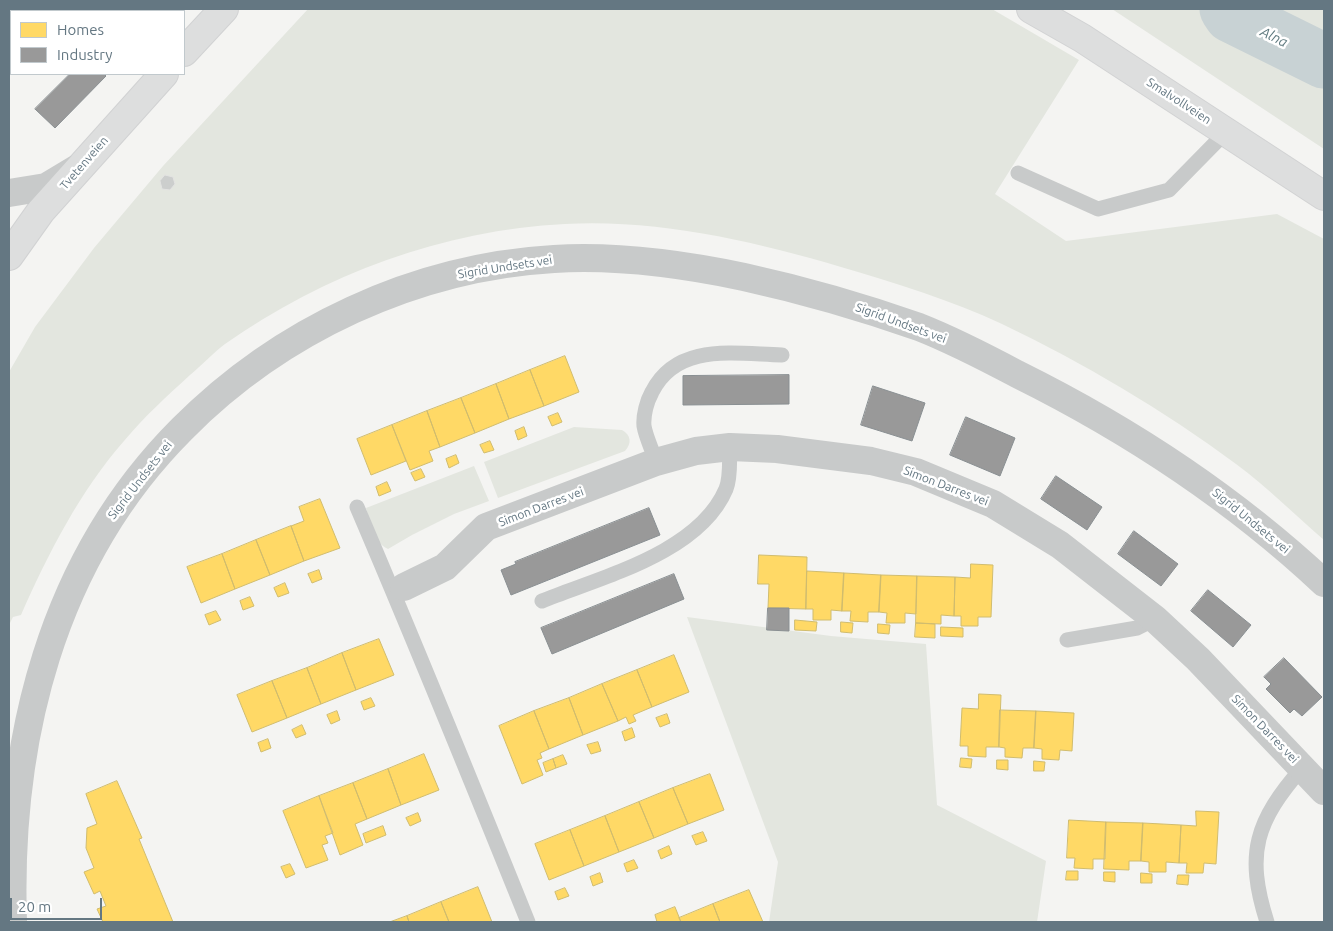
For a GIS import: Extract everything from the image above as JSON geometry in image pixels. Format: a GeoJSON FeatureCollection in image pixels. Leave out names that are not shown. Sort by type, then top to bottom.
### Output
{"type":"FeatureCollection","features":[{"type":"Feature","properties":{"kind":"street"},"geometry":{"type":"LineString","coordinates":[[185,51],[224,9]]}},
{"type":"Feature","properties":{"kind":"street","name":"Smalvollveien"},"geometry":{"type":"LineString","coordinates":[[1031,9],[1082,38],[1324,196]]}},
{"type":"Feature","properties":{"kind":"street","name":"Tvetenveien"},"geometry":{"type":"LineString","coordinates":[[9,256],[42,211],[79,167],[163,75]]}},
{"type":"Feature","properties":{"kind":"street"},"geometry":{"type":"LineString","coordinates":[[9,192],[46,187],[79,167]]}},
{"type":"Feature","properties":{"kind":"street","name":"Sigrid Undsets vei"},"geometry":{"type":"LineString","coordinates":[[13,922],[11,862],[32,707],[46,652],[58,617],[100,532],[130,488],[162,448],[200,410],[238,378],[275,353],[336,318],[384,296],[426,281],[470,271],[556,258],[611,259],[662,263],[788,287],[922,328],[1052,391],[1188,472],[1244,514],[1324,583]]}},
{"type":"Feature","properties":{"kind":"street","name":"Simon Darres vei"},"geometry":{"type":"LineString","coordinates":[[399,589],[445,567],[486,528],[656,462],[696,451],[730,447],[777,449],[871,461],[919,473],[993,504],[1060,545],[1156,619],[1198,658],[1324,791]]}},
{"type":"Feature","properties":{"kind":"lane"},"geometry":{"type":"LineString","coordinates":[[1018,173],[1098,209],[1169,190],[1226,132]]}},
{"type":"Feature","properties":{"kind":"lane"},"geometry":{"type":"LineString","coordinates":[[656,462],[644,425],[648,401],[660,376],[683,360],[710,353],[782,355]]}},
{"type":"Feature","properties":{"kind":"lane"},"geometry":{"type":"LineString","coordinates":[[542,601],[657,555],[700,526],[716,506],[727,487],[730,447]]}},
{"type":"Feature","properties":{"kind":"lane"},"geometry":{"type":"LineString","coordinates":[[357,507],[399,589],[421,663],[528,922]]}},
{"type":"Feature","properties":{"kind":"lane"},"geometry":{"type":"LineString","coordinates":[[1067,640],[1137,628],[1156,619]]}},
{"type":"Feature","properties":{"kind":"lane"},"geometry":{"type":"LineString","coordinates":[[1267,922],[1256,861],[1259,836],[1265,818],[1276,799],[1302,768]]}},
{"type":"Feature","properties":{"kind":"shaded area"},"geometry":{"type":"Polygon","coordinates":[[[308,9],[992,9],[1079,60],[995,194],[1066,241],[1277,214],[1324,239],[1324,540],[1247,473],[1152,406],[1093,371],[983,315],[882,279],[808,257],[740,241],[705,234],[635,225],[565,224],[519,228],[474,235],[430,246],[387,260],[344,277],[303,297],[263,319],[225,344],[156,407],[108,460],[66,524],[42,569],[21,615],[13,617],[9,625],[9,372],[35,327],[94,248],[163,166],[308,9]]]}},
{"type":"Feature","properties":{"kind":"shaded area"},"geometry":{"type":"Polygon","coordinates":[[[1112,9],[1324,9],[1324,149],[1112,9]]]}},
{"type":"Feature","properties":{"kind":"shaded area"},"geometry":{"type":"Polygon","coordinates":[[[574,427],[622,430],[629,437],[630,442],[625,451],[498,498],[484,462],[574,427]]]}},
{"type":"Feature","properties":{"kind":"shaded area"},"geometry":{"type":"Polygon","coordinates":[[[474,466],[489,501],[454,514],[388,549],[379,542],[373,532],[366,508],[474,466]]]}},
{"type":"Feature","properties":{"kind":"shaded area"},"geometry":{"type":"Polygon","coordinates":[[[687,617],[831,636],[926,644],[937,805],[1046,861],[1037,922],[769,922],[778,862],[687,617]]]}},
{"type":"Feature","properties":{"kind":"building: Homes"},"geometry":{"type":"Polygon","coordinates":[[[565,356],[579,392],[544,406],[530,370],[565,356]]]}},
{"type":"Feature","properties":{"kind":"building: Homes"},"geometry":{"type":"Polygon","coordinates":[[[530,370],[544,406],[509,419],[496,384],[530,370]]]}},
{"type":"Feature","properties":{"kind":"building: Homes"},"geometry":{"type":"Polygon","coordinates":[[[496,384],[509,419],[475,433],[461,398],[496,384]]]}},
{"type":"Feature","properties":{"kind":"building: Homes"},"geometry":{"type":"Polygon","coordinates":[[[461,398],[475,433],[440,447],[427,411],[461,398]]]}},
{"type":"Feature","properties":{"kind":"building: Homes"},"geometry":{"type":"Polygon","coordinates":[[[427,411],[440,447],[429,451],[433,461],[410,470],[392,425],[427,411]]]}},
{"type":"Feature","properties":{"kind":"building: Homes"},"geometry":{"type":"Polygon","coordinates":[[[558,413],[562,422],[552,426],[548,417],[558,413]]]}},
{"type":"Feature","properties":{"kind":"building: Homes"},"geometry":{"type":"Polygon","coordinates":[[[392,425],[406,461],[371,475],[357,439],[392,425]]]}},
{"type":"Feature","properties":{"kind":"building: Homes"},"geometry":{"type":"Polygon","coordinates":[[[524,427],[527,436],[518,440],[515,431],[524,427]]]}},
{"type":"Feature","properties":{"kind":"building: Homes"},"geometry":{"type":"Polygon","coordinates":[[[490,441],[494,450],[484,453],[480,445],[490,441]]]}},
{"type":"Feature","properties":{"kind":"building: Homes"},"geometry":{"type":"Polygon","coordinates":[[[456,455],[459,463],[449,468],[446,459],[456,455]]]}},
{"type":"Feature","properties":{"kind":"building: Homes"},"geometry":{"type":"Polygon","coordinates":[[[421,469],[425,477],[415,481],[411,473],[421,469]]]}},
{"type":"Feature","properties":{"kind":"building: Homes"},"geometry":{"type":"Polygon","coordinates":[[[387,482],[391,491],[379,496],[376,487],[387,482]]]}},
{"type":"Feature","properties":{"kind":"building: Homes"},"geometry":{"type":"Polygon","coordinates":[[[320,499],[340,548],[304,561],[291,526],[304,521],[299,507],[320,499]]]}},
{"type":"Feature","properties":{"kind":"building: Homes"},"geometry":{"type":"Polygon","coordinates":[[[291,526],[304,561],[270,575],[256,540],[291,526]]]}},
{"type":"Feature","properties":{"kind":"building: Homes"},"geometry":{"type":"Polygon","coordinates":[[[256,540],[270,575],[235,589],[222,554],[256,540]]]}},
{"type":"Feature","properties":{"kind":"building: Homes"},"geometry":{"type":"Polygon","coordinates":[[[222,554],[235,589],[201,603],[187,567],[222,554]]]}},
{"type":"Feature","properties":{"kind":"building: Homes"},"geometry":{"type":"Polygon","coordinates":[[[759,555],[807,557],[806,609],[768,608],[769,584],[758,584],[759,555]]]}},
{"type":"Feature","properties":{"kind":"building: Homes"},"geometry":{"type":"Polygon","coordinates":[[[971,564],[993,565],[991,617],[978,617],[978,626],[961,626],[961,616],[954,616],[955,577],[970,578],[971,564]]]}},
{"type":"Feature","properties":{"kind":"building: Homes"},"geometry":{"type":"Polygon","coordinates":[[[319,570],[322,579],[312,583],[308,574],[319,570]]]}},
{"type":"Feature","properties":{"kind":"building: Homes"},"geometry":{"type":"Polygon","coordinates":[[[807,571],[844,573],[842,611],[831,610],[831,620],[813,620],[813,609],[806,609],[807,571]]]}},
{"type":"Feature","properties":{"kind":"building: Homes"},"geometry":{"type":"Polygon","coordinates":[[[844,573],[881,575],[879,612],[868,612],[868,622],[850,621],[851,611],[842,611],[844,573]]]}},
{"type":"Feature","properties":{"kind":"building: Homes"},"geometry":{"type":"Polygon","coordinates":[[[881,575],[917,576],[916,614],[905,613],[905,623],[886,623],[887,613],[879,612],[881,575]]]}},
{"type":"Feature","properties":{"kind":"building: Homes"},"geometry":{"type":"Polygon","coordinates":[[[917,576],[955,577],[954,616],[941,615],[941,624],[916,623],[917,576]]]}},
{"type":"Feature","properties":{"kind":"building: Homes"},"geometry":{"type":"Polygon","coordinates":[[[285,583],[289,593],[278,597],[274,588],[285,583]]]}},
{"type":"Feature","properties":{"kind":"building: Homes"},"geometry":{"type":"Polygon","coordinates":[[[250,597],[254,606],[243,610],[240,601],[250,597]]]}},
{"type":"Feature","properties":{"kind":"building: Homes"},"geometry":{"type":"Polygon","coordinates":[[[216,611],[221,620],[209,625],[205,615],[216,611]]]}},
{"type":"Feature","properties":{"kind":"building: Homes"},"geometry":{"type":"Polygon","coordinates":[[[795,620],[817,622],[816,631],[795,630],[795,620]]]}},
{"type":"Feature","properties":{"kind":"building: Homes"},"geometry":{"type":"Polygon","coordinates":[[[841,622],[853,623],[852,633],[841,632],[841,622]]]}},
{"type":"Feature","properties":{"kind":"building: Homes"},"geometry":{"type":"Polygon","coordinates":[[[916,623],[935,624],[935,638],[915,637],[916,623]]]}},
{"type":"Feature","properties":{"kind":"building: Homes"},"geometry":{"type":"Polygon","coordinates":[[[878,624],[890,625],[889,634],[878,633],[878,624]]]}},
{"type":"Feature","properties":{"kind":"building: Homes"},"geometry":{"type":"Polygon","coordinates":[[[941,627],[963,628],[963,637],[941,636],[941,627]]]}},
{"type":"Feature","properties":{"kind":"building: Homes"},"geometry":{"type":"Polygon","coordinates":[[[379,639],[394,675],[356,690],[342,653],[379,639]]]}},
{"type":"Feature","properties":{"kind":"building: Homes"},"geometry":{"type":"Polygon","coordinates":[[[342,653],[356,690],[321,704],[307,668],[342,653]]]}},
{"type":"Feature","properties":{"kind":"building: Homes"},"geometry":{"type":"Polygon","coordinates":[[[674,655],[689,692],[652,707],[637,670],[674,655]]]}},
{"type":"Feature","properties":{"kind":"building: Homes"},"geometry":{"type":"Polygon","coordinates":[[[307,668],[321,704],[287,718],[272,681],[307,668]]]}},
{"type":"Feature","properties":{"kind":"building: Homes"},"geometry":{"type":"Polygon","coordinates":[[[637,670],[652,707],[633,715],[636,721],[629,724],[626,717],[618,721],[602,684],[637,670]]]}},
{"type":"Feature","properties":{"kind":"building: Homes"},"geometry":{"type":"Polygon","coordinates":[[[272,681],[287,718],[252,732],[237,695],[272,681]]]}},
{"type":"Feature","properties":{"kind":"building: Homes"},"geometry":{"type":"Polygon","coordinates":[[[602,684],[618,721],[583,735],[569,698],[602,684]]]}},
{"type":"Feature","properties":{"kind":"building: Homes"},"geometry":{"type":"Polygon","coordinates":[[[979,694],[1001,695],[999,747],[986,747],[986,757],[968,756],[968,746],[960,746],[962,708],[978,709],[979,694]]]}},
{"type":"Feature","properties":{"kind":"building: Homes"},"geometry":{"type":"Polygon","coordinates":[[[371,698],[375,706],[364,710],[361,702],[371,698]]]}},
{"type":"Feature","properties":{"kind":"building: Homes"},"geometry":{"type":"Polygon","coordinates":[[[569,698],[583,735],[549,749],[534,711],[569,698]]]}},
{"type":"Feature","properties":{"kind":"building: Homes"},"geometry":{"type":"Polygon","coordinates":[[[1000,710],[1036,711],[1034,748],[1023,748],[1022,758],[1005,757],[1005,748],[999,747],[1000,710]]]}},
{"type":"Feature","properties":{"kind":"building: Homes"},"geometry":{"type":"Polygon","coordinates":[[[337,711],[340,720],[331,724],[327,715],[337,711]]]}},
{"type":"Feature","properties":{"kind":"building: Homes"},"geometry":{"type":"Polygon","coordinates":[[[534,711],[549,749],[540,753],[542,758],[537,760],[543,775],[522,784],[499,726],[534,711]]]}},
{"type":"Feature","properties":{"kind":"building: Homes"},"geometry":{"type":"Polygon","coordinates":[[[1036,711],[1074,713],[1072,751],[1060,750],[1059,760],[1042,759],[1042,749],[1034,748],[1036,711]]]}},
{"type":"Feature","properties":{"kind":"building: Homes"},"geometry":{"type":"Polygon","coordinates":[[[667,714],[670,723],[660,727],[656,718],[667,714]]]}},
{"type":"Feature","properties":{"kind":"building: Homes"},"geometry":{"type":"Polygon","coordinates":[[[302,725],[306,734],[296,738],[292,730],[302,725]]]}},
{"type":"Feature","properties":{"kind":"building: Homes"},"geometry":{"type":"Polygon","coordinates":[[[632,728],[635,737],[625,741],[622,732],[632,728]]]}},
{"type":"Feature","properties":{"kind":"building: Homes"},"geometry":{"type":"Polygon","coordinates":[[[268,739],[271,748],[261,752],[258,743],[268,739]]]}},
{"type":"Feature","properties":{"kind":"building: Homes"},"geometry":{"type":"Polygon","coordinates":[[[598,742],[601,751],[591,754],[587,745],[598,742]]]}},
{"type":"Feature","properties":{"kind":"building: Homes"},"geometry":{"type":"Polygon","coordinates":[[[424,754],[439,790],[401,805],[388,769],[424,754]]]}},
{"type":"Feature","properties":{"kind":"building: Homes"},"geometry":{"type":"Polygon","coordinates":[[[563,755],[567,764],[556,768],[553,759],[563,755]]]}},
{"type":"Feature","properties":{"kind":"building: Homes"},"geometry":{"type":"Polygon","coordinates":[[[961,758],[972,759],[971,768],[960,767],[961,758]]]}},
{"type":"Feature","properties":{"kind":"building: Homes"},"geometry":{"type":"Polygon","coordinates":[[[553,759],[556,768],[546,772],[543,763],[553,759]]]}},
{"type":"Feature","properties":{"kind":"building: Homes"},"geometry":{"type":"Polygon","coordinates":[[[997,760],[1008,760],[1008,770],[997,769],[997,760]]]}},
{"type":"Feature","properties":{"kind":"building: Homes"},"geometry":{"type":"Polygon","coordinates":[[[1034,761],[1045,762],[1044,771],[1034,771],[1034,761]]]}},
{"type":"Feature","properties":{"kind":"building: Homes"},"geometry":{"type":"Polygon","coordinates":[[[388,769],[401,805],[367,819],[353,783],[388,769]]]}},
{"type":"Feature","properties":{"kind":"building: Homes"},"geometry":{"type":"Polygon","coordinates":[[[710,774],[724,810],[688,824],[673,788],[710,774]]]}},
{"type":"Feature","properties":{"kind":"building: Homes"},"geometry":{"type":"Polygon","coordinates":[[[117,781],[142,838],[139,839],[173,922],[103,922],[97,909],[106,906],[100,891],[94,894],[84,872],[94,868],[86,848],[87,828],[97,824],[86,794],[117,781]]]}},
{"type":"Feature","properties":{"kind":"building: Homes"},"geometry":{"type":"Polygon","coordinates":[[[353,783],[367,819],[355,824],[363,845],[340,855],[319,796],[353,783]]]}},
{"type":"Feature","properties":{"kind":"building: Homes"},"geometry":{"type":"Polygon","coordinates":[[[673,788],[688,824],[654,838],[639,802],[673,788]]]}},
{"type":"Feature","properties":{"kind":"building: Homes"},"geometry":{"type":"Polygon","coordinates":[[[319,796],[333,833],[325,836],[328,843],[322,845],[328,860],[306,868],[283,811],[319,796]]]}},
{"type":"Feature","properties":{"kind":"building: Homes"},"geometry":{"type":"Polygon","coordinates":[[[639,802],[654,838],[619,852],[605,816],[639,802]]]}},
{"type":"Feature","properties":{"kind":"building: Homes"},"geometry":{"type":"Polygon","coordinates":[[[1196,811],[1219,812],[1216,864],[1204,863],[1203,873],[1186,873],[1187,863],[1179,863],[1181,825],[1196,826],[1196,811]]]}},
{"type":"Feature","properties":{"kind":"building: Homes"},"geometry":{"type":"Polygon","coordinates":[[[418,813],[421,821],[410,826],[406,818],[418,813]]]}},
{"type":"Feature","properties":{"kind":"building: Homes"},"geometry":{"type":"Polygon","coordinates":[[[605,816],[619,852],[584,866],[570,830],[605,816]]]}},
{"type":"Feature","properties":{"kind":"building: Homes"},"geometry":{"type":"Polygon","coordinates":[[[1069,820],[1106,822],[1105,859],[1093,859],[1093,869],[1074,868],[1075,858],[1067,858],[1069,820]]]}},
{"type":"Feature","properties":{"kind":"building: Homes"},"geometry":{"type":"Polygon","coordinates":[[[1106,822],[1143,823],[1141,861],[1129,861],[1129,870],[1104,869],[1106,822]]]}},
{"type":"Feature","properties":{"kind":"building: Homes"},"geometry":{"type":"Polygon","coordinates":[[[1143,823],[1181,825],[1179,863],[1166,862],[1166,872],[1149,872],[1149,862],[1141,861],[1143,823]]]}},
{"type":"Feature","properties":{"kind":"building: Homes"},"geometry":{"type":"Polygon","coordinates":[[[383,826],[386,835],[366,843],[363,834],[383,826]]]}},
{"type":"Feature","properties":{"kind":"building: Homes"},"geometry":{"type":"Polygon","coordinates":[[[570,830],[584,866],[549,880],[535,844],[570,830]]]}},
{"type":"Feature","properties":{"kind":"building: Homes"},"geometry":{"type":"Polygon","coordinates":[[[703,832],[707,841],[696,845],[692,836],[703,832]]]}},
{"type":"Feature","properties":{"kind":"building: Homes"},"geometry":{"type":"Polygon","coordinates":[[[669,846],[672,854],[661,859],[658,851],[669,846]]]}},
{"type":"Feature","properties":{"kind":"building: Homes"},"geometry":{"type":"Polygon","coordinates":[[[634,860],[638,868],[627,872],[624,864],[634,860]]]}},
{"type":"Feature","properties":{"kind":"building: Homes"},"geometry":{"type":"Polygon","coordinates":[[[290,864],[295,874],[286,878],[281,867],[290,864]]]}},
{"type":"Feature","properties":{"kind":"building: Homes"},"geometry":{"type":"Polygon","coordinates":[[[1067,871],[1078,871],[1078,880],[1066,880],[1067,871]]]}},
{"type":"Feature","properties":{"kind":"building: Homes"},"geometry":{"type":"Polygon","coordinates":[[[1104,872],[1115,872],[1115,882],[1104,881],[1104,872]]]}},
{"type":"Feature","properties":{"kind":"building: Homes"},"geometry":{"type":"Polygon","coordinates":[[[600,873],[603,882],[593,886],[590,877],[600,873]]]}},
{"type":"Feature","properties":{"kind":"building: Homes"},"geometry":{"type":"Polygon","coordinates":[[[1141,873],[1152,874],[1152,883],[1141,883],[1141,873]]]}},
{"type":"Feature","properties":{"kind":"building: Homes"},"geometry":{"type":"Polygon","coordinates":[[[1178,875],[1189,875],[1188,885],[1177,884],[1178,875]]]}},
{"type":"Feature","properties":{"kind":"building: Homes"},"geometry":{"type":"Polygon","coordinates":[[[478,887],[492,922],[449,922],[441,902],[478,887]]]}},
{"type":"Feature","properties":{"kind":"building: Homes"},"geometry":{"type":"Polygon","coordinates":[[[565,888],[569,896],[558,900],[555,892],[565,888]]]}},
{"type":"Feature","properties":{"kind":"building: Homes"},"geometry":{"type":"Polygon","coordinates":[[[749,890],[763,922],[720,922],[713,904],[749,890]]]}},
{"type":"Feature","properties":{"kind":"building: Homes"},"geometry":{"type":"Polygon","coordinates":[[[441,902],[449,922],[409,922],[407,916],[441,902]]]}},
{"type":"Feature","properties":{"kind":"building: Homes"},"geometry":{"type":"Polygon","coordinates":[[[713,904],[720,922],[681,922],[679,918],[713,904]]]}},
{"type":"Feature","properties":{"kind":"building: Homes"},"geometry":{"type":"Polygon","coordinates":[[[675,907],[681,922],[657,922],[655,915],[675,907]]]}},
{"type":"Feature","properties":{"kind":"building: Homes"},"geometry":{"type":"Polygon","coordinates":[[[407,916],[409,922],[390,922],[407,916]]]}},
{"type":"Feature","properties":{"kind":"building: Industry"},"geometry":{"type":"Polygon","coordinates":[[[69,75],[106,76],[55,128],[35,109],[69,75]]]}},
{"type":"Feature","properties":{"kind":"building: Industry"},"geometry":{"type":"Polygon","coordinates":[[[789,375],[789,404],[683,405],[683,376],[789,375]]]}},
{"type":"Feature","properties":{"kind":"building: Industry"},"geometry":{"type":"Polygon","coordinates":[[[873,386],[925,403],[912,441],[861,425],[873,386]]]}},
{"type":"Feature","properties":{"kind":"building: Industry"},"geometry":{"type":"Polygon","coordinates":[[[966,417],[1015,438],[1000,476],[950,455],[966,417]]]}},
{"type":"Feature","properties":{"kind":"building: Industry"},"geometry":{"type":"Polygon","coordinates":[[[1056,476],[1102,507],[1087,530],[1041,499],[1056,476]]]}},
{"type":"Feature","properties":{"kind":"building: Industry"},"geometry":{"type":"Polygon","coordinates":[[[649,508],[660,535],[511,595],[501,570],[516,564],[515,562],[649,508]]]}},
{"type":"Feature","properties":{"kind":"building: Industry"},"geometry":{"type":"Polygon","coordinates":[[[1134,531],[1178,564],[1161,586],[1118,554],[1134,531]]]}},
{"type":"Feature","properties":{"kind":"building: Industry"},"geometry":{"type":"Polygon","coordinates":[[[674,574],[684,599],[552,654],[541,628],[674,574]]]}},
{"type":"Feature","properties":{"kind":"building: Industry"},"geometry":{"type":"Polygon","coordinates":[[[1208,590],[1251,625],[1233,647],[1191,611],[1208,590]]]}},
{"type":"Feature","properties":{"kind":"building: Industry"},"geometry":{"type":"Polygon","coordinates":[[[768,608],[789,608],[789,631],[767,630],[768,608]]]}},
{"type":"Feature","properties":{"kind":"building: Industry"},"geometry":{"type":"Polygon","coordinates":[[[1284,658],[1322,697],[1302,716],[1294,709],[1290,713],[1266,689],[1271,684],[1264,677],[1284,658]]]}},
{"type":"Feature","properties":{"kind":"building: Other"},"geometry":{"type":"Polygon","coordinates":[[[165,175],[173,177],[175,184],[170,190],[162,189],[160,181],[165,175]]]}},
{"type":"Feature","properties":{"kind":"waterway","name":"Alna"},"geometry":{"type":"LineString","coordinates":[[1227,9],[1231,15],[1324,61]]}}]}
